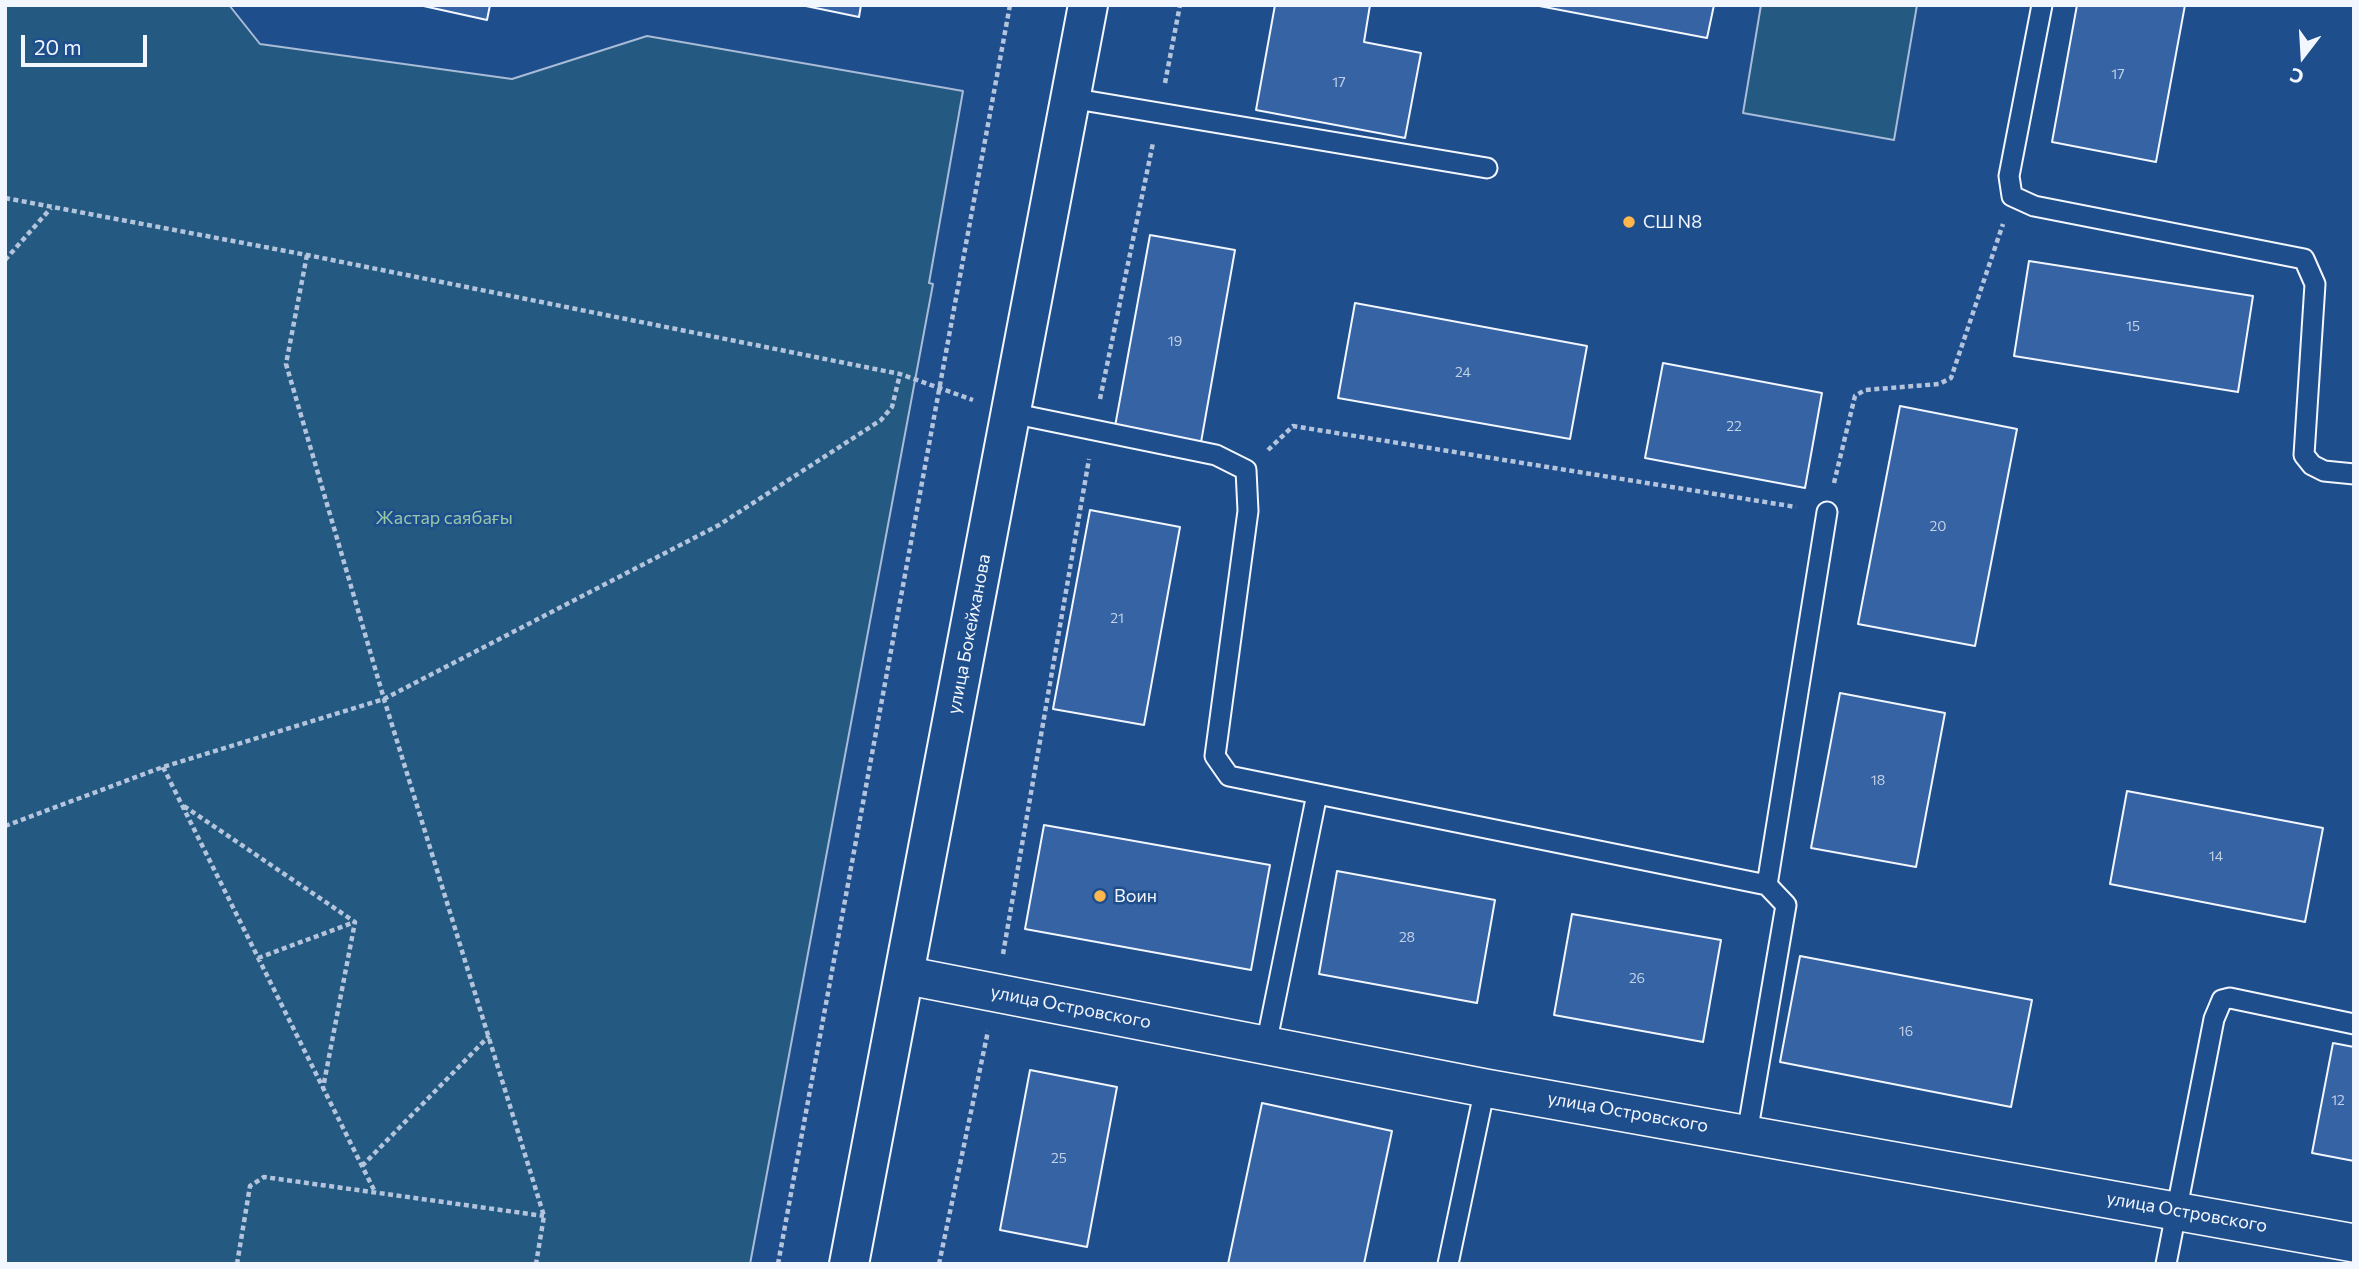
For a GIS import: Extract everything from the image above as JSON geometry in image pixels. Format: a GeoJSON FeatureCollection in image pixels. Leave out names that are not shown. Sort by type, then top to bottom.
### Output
{"type":"FeatureCollection","features":[{"type":"Feature","properties":{"kind":"street","name":"улица Бокейханова"},"geometry":{"type":"LineString","coordinates":[[849,1264],[1088,5]]}},
{"type":"Feature","properties":{"kind":"street","name":"улица Островского"},"geometry":{"type":"LineString","coordinates":[[904,975],[1485,1088],[2354,1243]]}},
{"type":"Feature","properties":{"kind":"lane"},"geometry":{"type":"LineString","coordinates":[[2042,5],[2009,176],[2012,196],[2034,206],[2304,259],[2315,284],[2304,456],[2312,465],[2324,471],[2354,474]]}},
{"type":"Feature","properties":{"kind":"lane"},"geometry":{"type":"LineString","coordinates":[[1070,98],[1487,169]]}},
{"type":"Feature","properties":{"kind":"lane"},"geometry":{"type":"LineString","coordinates":[[1010,414],[1216,455],[1247,470],[1248,512],[1215,756],[1229,776],[1767,885],[1786,905],[1747,1134]]}},
{"type":"Feature","properties":{"kind":"lane"},"geometry":{"type":"LineString","coordinates":[[1767,885],[1827,512]]}},
{"type":"Feature","properties":{"kind":"lane"},"geometry":{"type":"LineString","coordinates":[[1266,1045],[1317,794]]}},
{"type":"Feature","properties":{"kind":"lane"},"geometry":{"type":"LineString","coordinates":[[2166,1264],[2214,1019],[2222,1000],[2230,998],[2354,1024]]}},
{"type":"Feature","properties":{"kind":"lane"},"geometry":{"type":"LineString","coordinates":[[1448,1264],[1485,1088]]}},
{"type":"Feature","properties":{"kind":"path"},"geometry":{"type":"LineString","coordinates":[[778,1264],[1010,5]]}},
{"type":"Feature","properties":{"kind":"path"},"geometry":{"type":"LineString","coordinates":[[939,1264],[996,993],[1094,430],[1180,5]]}},
{"type":"Feature","properties":{"kind":"path"},"geometry":{"type":"LineString","coordinates":[[1247,470],[1293,426],[1827,512],[1855,396],[1865,390],[1939,384],[1951,378],[2012,196]]}},
{"type":"Feature","properties":{"kind":"path"},"geometry":{"type":"LineString","coordinates":[[5,198],[307,255],[900,374],[1010,414]]}},
{"type":"Feature","properties":{"kind":"path"},"geometry":{"type":"LineString","coordinates":[[5,260],[52,207]]}},
{"type":"Feature","properties":{"kind":"path"},"geometry":{"type":"LineString","coordinates":[[307,255],[286,364],[383,699],[544,1216],[536,1264]]}},
{"type":"Feature","properties":{"kind":"path"},"geometry":{"type":"LineString","coordinates":[[5,827],[163,767],[383,699],[719,525],[881,420],[892,407],[900,374]]}},
{"type":"Feature","properties":{"kind":"path"},"geometry":{"type":"LineString","coordinates":[[163,767],[375,1192]]}},
{"type":"Feature","properties":{"kind":"path"},"geometry":{"type":"LineString","coordinates":[[182,804],[355,922]]}},
{"type":"Feature","properties":{"kind":"path"},"geometry":{"type":"LineString","coordinates":[[258,958],[355,922]]}},
{"type":"Feature","properties":{"kind":"path"},"geometry":{"type":"LineString","coordinates":[[323,1089],[355,922]]}},
{"type":"Feature","properties":{"kind":"path"},"geometry":{"type":"LineString","coordinates":[[362,1166],[489,1036]]}},
{"type":"Feature","properties":{"kind":"path"},"geometry":{"type":"LineString","coordinates":[[237,1264],[250,1186],[264,1177],[544,1216]]}},
{"type":"Feature","properties":{"kind":"green space","name":"Жастар саябағы"},"geometry":{"type":"Polygon","coordinates":[[[5,5],[229,5],[260,44],[512,79],[647,36],[963,91],[929,283],[933,284],[750,1264],[5,1264],[5,5]]]}},
{"type":"Feature","properties":{"kind":"green space"},"geometry":{"type":"Polygon","coordinates":[[[1761,5],[1917,5],[1894,140],[1743,113],[1761,5]]]}},
{"type":"Feature","properties":{"kind":"building"},"geometry":{"type":"Polygon","coordinates":[[[419,5],[490,5],[487,20],[419,5]]]}},
{"type":"Feature","properties":{"kind":"building"},"geometry":{"type":"Polygon","coordinates":[[[801,5],[861,5],[859,17],[801,5]]]}},
{"type":"Feature","properties":{"kind":"building"},"geometry":{"type":"Polygon","coordinates":[[[1275,5],[1370,5],[1364,42],[1421,53],[1405,138],[1256,110],[1275,5]]]}},
{"type":"Feature","properties":{"kind":"building"},"geometry":{"type":"Polygon","coordinates":[[[1534,5],[1714,5],[1707,38],[1534,5]]]}},
{"type":"Feature","properties":{"kind":"building"},"geometry":{"type":"Polygon","coordinates":[[[2077,5],[2185,5],[2156,162],[2052,142],[2077,5]]]}},
{"type":"Feature","properties":{"kind":"building"},"geometry":{"type":"Polygon","coordinates":[[[1150,235],[1235,250],[1200,448],[1114,432],[1150,235]]]}},
{"type":"Feature","properties":{"kind":"building"},"geometry":{"type":"Polygon","coordinates":[[[2029,261],[2253,296],[2238,392],[2014,356],[2029,261]]]}},
{"type":"Feature","properties":{"kind":"building"},"geometry":{"type":"Polygon","coordinates":[[[1355,303],[1587,346],[1570,439],[1338,398],[1355,303]]]}},
{"type":"Feature","properties":{"kind":"building"},"geometry":{"type":"Polygon","coordinates":[[[1663,363],[1822,393],[1805,488],[1645,458],[1663,363]]]}},
{"type":"Feature","properties":{"kind":"building"},"geometry":{"type":"Polygon","coordinates":[[[1900,406],[2017,429],[1975,646],[1858,624],[1900,406]]]}},
{"type":"Feature","properties":{"kind":"building"},"geometry":{"type":"Polygon","coordinates":[[[1090,510],[1180,527],[1144,725],[1053,709],[1090,510]]]}},
{"type":"Feature","properties":{"kind":"building"},"geometry":{"type":"Polygon","coordinates":[[[1840,693],[1945,713],[1916,867],[1811,848],[1840,693]]]}},
{"type":"Feature","properties":{"kind":"building"},"geometry":{"type":"Polygon","coordinates":[[[2127,791],[2323,828],[2305,922],[2110,884],[2127,791]]]}},
{"type":"Feature","properties":{"kind":"building"},"geometry":{"type":"Polygon","coordinates":[[[1044,825],[1270,865],[1251,970],[1025,929],[1044,825]]]}},
{"type":"Feature","properties":{"kind":"building"},"geometry":{"type":"Polygon","coordinates":[[[1337,871],[1495,900],[1477,1003],[1319,974],[1337,871]]]}},
{"type":"Feature","properties":{"kind":"building"},"geometry":{"type":"Polygon","coordinates":[[[1572,914],[1721,940],[1703,1042],[1554,1015],[1572,914]]]}},
{"type":"Feature","properties":{"kind":"building"},"geometry":{"type":"Polygon","coordinates":[[[1800,956],[2032,1000],[2011,1107],[1780,1062],[1800,956]]]}},
{"type":"Feature","properties":{"kind":"building"},"geometry":{"type":"Polygon","coordinates":[[[2333,1043],[2354,1047],[2354,1161],[2312,1153],[2333,1043]]]}},
{"type":"Feature","properties":{"kind":"building"},"geometry":{"type":"Polygon","coordinates":[[[1030,1070],[1117,1087],[1087,1247],[1000,1230],[1030,1070]]]}},
{"type":"Feature","properties":{"kind":"building"},"geometry":{"type":"Polygon","coordinates":[[[1262,1103],[1392,1131],[1364,1264],[1228,1264],[1262,1103]]]}},
{"type":"Feature","properties":{"kind":"place","name":"СШ N8"},"geometry":{"type":"Point","coordinates":[1629,222]}},
{"type":"Feature","properties":{"kind":"place","name":"Воин"},"geometry":{"type":"Point","coordinates":[1100,896]}}]}
